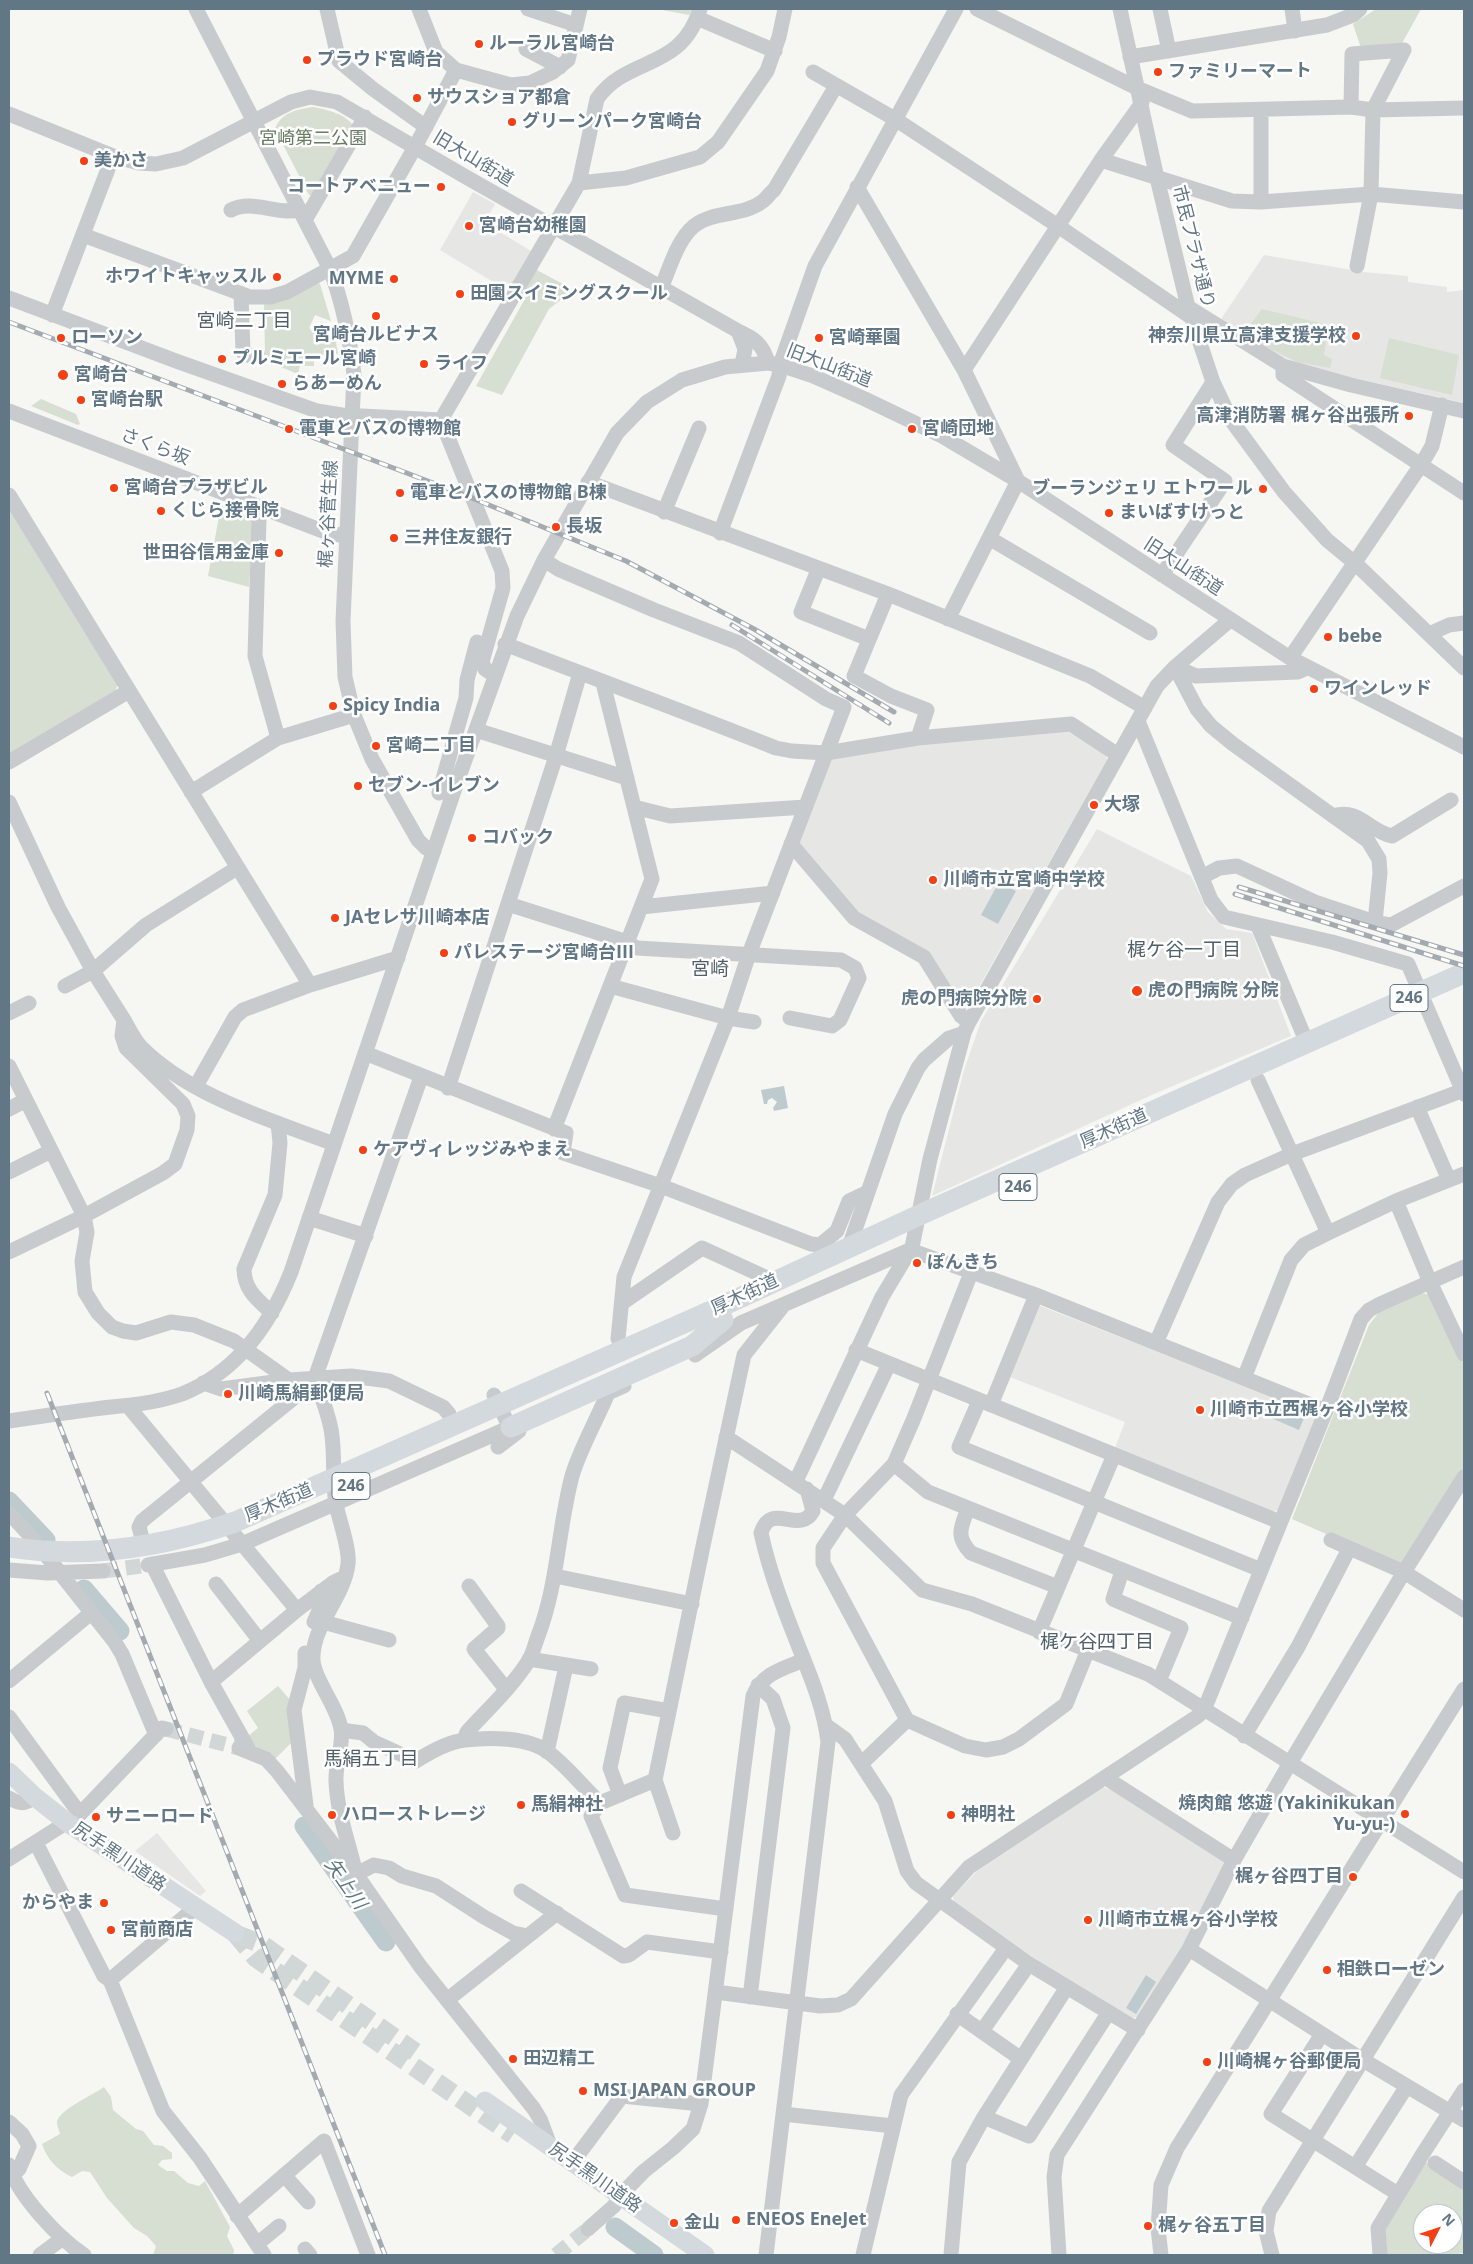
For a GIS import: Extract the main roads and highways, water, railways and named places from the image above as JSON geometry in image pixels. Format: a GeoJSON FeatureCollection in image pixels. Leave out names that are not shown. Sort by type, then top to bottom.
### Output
{"type":"FeatureCollection","features":[{"type":"Feature","properties":{"kind":"highway","name":"厚木街道"},"geometry":{"type":"LineString","coordinates":[[9,1547],[55,1551],[112,1550],[150,1545],[214,1529],[322,1485],[721,1314],[1258,1080],[1464,973]]}},
{"type":"Feature","properties":{"kind":"highway","name":"厚木街道"},"geometry":{"type":"LineString","coordinates":[[721,1314],[776,1282],[849,1247],[1307,1043],[1358,1028],[1464,988]]}},
{"type":"Feature","properties":{"kind":"highway"},"geometry":{"type":"LineString","coordinates":[[139,1538],[178,1530],[219,1517],[334,1469],[449,1414],[675,1314],[721,1314]]}},
{"type":"Feature","properties":{"kind":"highway"},"geometry":{"type":"LineString","coordinates":[[512,1431],[692,1346],[721,1314]]}},
{"type":"Feature","properties":{"kind":"highway","name":"厚木街道"},"geometry":{"type":"LineString","coordinates":[[9,1560],[72,1565],[129,1562],[172,1554],[225,1540],[305,1507],[674,1334]]}},
{"type":"Feature","properties":{"kind":"highway"},"geometry":{"type":"LineString","coordinates":[[9,1538],[90,1542]]}},
{"type":"Feature","properties":{"kind":"main road","name":"尻手黒川道路"},"geometry":{"type":"LineString","coordinates":[[9,1772],[34,1797],[74,1818],[194,1908],[235,1934]]}},
{"type":"Feature","properties":{"kind":"main road","name":"尻手黒川道路"},"geometry":{"type":"LineString","coordinates":[[485,2101],[572,2163],[683,2255]]}},
{"type":"Feature","properties":{"kind":"main road","name":"尻手黒川道路"},"geometry":{"type":"LineString","coordinates":[[513,2135],[705,2255]]}},
{"type":"Feature","properties":{"kind":"waterway","name":"矢上川"},"geometry":{"type":"LineString","coordinates":[[9,1501],[46,1540]]}},
{"type":"Feature","properties":{"kind":"waterway","name":"矢上川"},"geometry":{"type":"LineString","coordinates":[[84,1589],[120,1631]]}},
{"type":"Feature","properties":{"kind":"waterway","name":"矢上川"},"geometry":{"type":"LineString","coordinates":[[304,1826],[386,1942]]}},
{"type":"Feature","properties":{"kind":"waterway","name":"矢上川"},"geometry":{"type":"LineString","coordinates":[[615,2227],[654,2255]]}},
{"type":"Feature","properties":{"kind":"tunnel"},"geometry":{"type":"LineString","coordinates":[[103,1571],[148,1565]]}},
{"type":"Feature","properties":{"kind":"tunnel"},"geometry":{"type":"LineString","coordinates":[[166,1729],[239,1748]]}},
{"type":"Feature","properties":{"kind":"tunnel"},"geometry":{"type":"LineString","coordinates":[[235,1933],[256,1958],[513,2135]]}},
{"type":"Feature","properties":{"kind":"tunnel"},"geometry":{"type":"LineString","coordinates":[[238,1935],[261,1944],[415,2052]]}},
{"type":"Feature","properties":{"kind":"tunnel"},"geometry":{"type":"LineString","coordinates":[[556,2255],[588,2229]]}},
{"type":"Feature","properties":{"kind":"railway"},"geometry":{"type":"LineString","coordinates":[[9,322],[462,494],[626,561],[754,629],[894,712]]}},
{"type":"Feature","properties":{"kind":"railway"},"geometry":{"type":"LineString","coordinates":[[732,625],[889,723]]}},
{"type":"Feature","properties":{"kind":"railway"},"geometry":{"type":"LineString","coordinates":[[1239,887],[1464,955]]}},
{"type":"Feature","properties":{"kind":"railway"},"geometry":{"type":"LineString","coordinates":[[1235,894],[1464,966]]}},
{"type":"Feature","properties":{"kind":"railway"},"geometry":{"type":"LineString","coordinates":[[47,1393],[385,2255]]}},
{"type":"Feature","properties":{"kind":"place","name":"ルーラル宮崎台"},"geometry":{"type":"Point","coordinates":[479,44]}},
{"type":"Feature","properties":{"kind":"place","name":"プラウド宮崎台"},"geometry":{"type":"Point","coordinates":[307,60]}},
{"type":"Feature","properties":{"kind":"place","name":"ファミリーマート"},"geometry":{"type":"Point","coordinates":[1158,72]}},
{"type":"Feature","properties":{"kind":"place","name":"サウスショア都倉"},"geometry":{"type":"Point","coordinates":[417,98]}},
{"type":"Feature","properties":{"kind":"place","name":"グリーンパーク宮崎台"},"geometry":{"type":"Point","coordinates":[512,122]}},
{"type":"Feature","properties":{"kind":"place","name":"美かさ"},"geometry":{"type":"Point","coordinates":[84,161]}},
{"type":"Feature","properties":{"kind":"place","name":"コートアベニュー"},"geometry":{"type":"Point","coordinates":[441,187]}},
{"type":"Feature","properties":{"kind":"place","name":"宮崎台幼稚園"},"geometry":{"type":"Point","coordinates":[469,226]}},
{"type":"Feature","properties":{"kind":"place","name":"ホワイトキャッスル"},"geometry":{"type":"Point","coordinates":[277,277]}},
{"type":"Feature","properties":{"kind":"place","name":"MYME"},"geometry":{"type":"Point","coordinates":[394,279]}},
{"type":"Feature","properties":{"kind":"place","name":"田園スイミングスクール"},"geometry":{"type":"Point","coordinates":[460,294]}},
{"type":"Feature","properties":{"kind":"place","name":"宮崎台ルビナス"},"geometry":{"type":"Point","coordinates":[376,316]}},
{"type":"Feature","properties":{"kind":"place","name":"神奈川県立高津支援学校"},"geometry":{"type":"Point","coordinates":[1356,336]}},
{"type":"Feature","properties":{"kind":"place","name":"ローソン"},"geometry":{"type":"Point","coordinates":[61,338]}},
{"type":"Feature","properties":{"kind":"place","name":"宮崎華園"},"geometry":{"type":"Point","coordinates":[819,338]}},
{"type":"Feature","properties":{"kind":"place","name":"プルミエール宮崎"},"geometry":{"type":"Point","coordinates":[222,359]}},
{"type":"Feature","properties":{"kind":"place","name":"ライフ"},"geometry":{"type":"Point","coordinates":[424,364]}},
{"type":"Feature","properties":{"kind":"place","name":"宮崎台"},"geometry":{"type":"Point","coordinates":[63,375]}},
{"type":"Feature","properties":{"kind":"place","name":"らあーめん"},"geometry":{"type":"Point","coordinates":[282,384]}},
{"type":"Feature","properties":{"kind":"place","name":"宮崎台駅"},"geometry":{"type":"Point","coordinates":[81,400]}},
{"type":"Feature","properties":{"kind":"place","name":"高津消防署 梶ヶ谷出張所"},"geometry":{"type":"Point","coordinates":[1409,416]}},
{"type":"Feature","properties":{"kind":"place","name":"電車とバスの博物館"},"geometry":{"type":"Point","coordinates":[289,429]}},
{"type":"Feature","properties":{"kind":"place","name":"宮崎団地"},"geometry":{"type":"Point","coordinates":[912,429]}},
{"type":"Feature","properties":{"kind":"place","name":"宮崎台プラザビル"},"geometry":{"type":"Point","coordinates":[114,488]}},
{"type":"Feature","properties":{"kind":"place","name":"ブーランジェリ エトワール"},"geometry":{"type":"Point","coordinates":[1263,489]}},
{"type":"Feature","properties":{"kind":"place","name":"電車とバスの博物館 B棟"},"geometry":{"type":"Point","coordinates":[400,493]}},
{"type":"Feature","properties":{"kind":"place","name":"くじら接骨院"},"geometry":{"type":"Point","coordinates":[161,511]}},
{"type":"Feature","properties":{"kind":"place","name":"まいばすけっと"},"geometry":{"type":"Point","coordinates":[1109,513]}},
{"type":"Feature","properties":{"kind":"place","name":"長坂"},"geometry":{"type":"Point","coordinates":[556,527]}},
{"type":"Feature","properties":{"kind":"place","name":"三井住友銀行"},"geometry":{"type":"Point","coordinates":[394,538]}},
{"type":"Feature","properties":{"kind":"place","name":"世田谷信用金庫"},"geometry":{"type":"Point","coordinates":[279,553]}},
{"type":"Feature","properties":{"kind":"place","name":"bebe"},"geometry":{"type":"Point","coordinates":[1328,637]}},
{"type":"Feature","properties":{"kind":"place","name":"ワインレッド"},"geometry":{"type":"Point","coordinates":[1314,689]}},
{"type":"Feature","properties":{"kind":"place","name":"Spicy India"},"geometry":{"type":"Point","coordinates":[333,706]}},
{"type":"Feature","properties":{"kind":"place","name":"宮崎二丁目"},"geometry":{"type":"Point","coordinates":[376,746]}},
{"type":"Feature","properties":{"kind":"place","name":"セブン-イレブン"},"geometry":{"type":"Point","coordinates":[358,786]}},
{"type":"Feature","properties":{"kind":"place","name":"大塚"},"geometry":{"type":"Point","coordinates":[1094,805]}},
{"type":"Feature","properties":{"kind":"place","name":"コバック"},"geometry":{"type":"Point","coordinates":[472,838]}},
{"type":"Feature","properties":{"kind":"place","name":"川崎市立宮崎中学校"},"geometry":{"type":"Point","coordinates":[933,880]}},
{"type":"Feature","properties":{"kind":"place","name":"JAセレサ川崎本店"},"geometry":{"type":"Point","coordinates":[335,918]}},
{"type":"Feature","properties":{"kind":"place","name":"パレステージ宮崎台Ⅲ"},"geometry":{"type":"Point","coordinates":[444,953]}},
{"type":"Feature","properties":{"kind":"place","name":"虎の門病院 分院"},"geometry":{"type":"Point","coordinates":[1137,991]}},
{"type":"Feature","properties":{"kind":"place","name":"虎の門病院分院"},"geometry":{"type":"Point","coordinates":[1037,999]}},
{"type":"Feature","properties":{"kind":"place","name":"ケアヴィレッジみやまえ"},"geometry":{"type":"Point","coordinates":[363,1150]}},
{"type":"Feature","properties":{"kind":"place","name":"ぽんきち"},"geometry":{"type":"Point","coordinates":[917,1263]}},
{"type":"Feature","properties":{"kind":"place","name":"川崎馬絹郵便局"},"geometry":{"type":"Point","coordinates":[228,1394]}},
{"type":"Feature","properties":{"kind":"place","name":"川崎市立西梶ヶ谷小学校"},"geometry":{"type":"Point","coordinates":[1200,1410]}},
{"type":"Feature","properties":{"kind":"place","name":"馬絹神社"},"geometry":{"type":"Point","coordinates":[521,1805]}},
{"type":"Feature","properties":{"kind":"place","name":"焼肉館 悠遊 (Yakinikukan Yu-yu-)"},"geometry":{"type":"Point","coordinates":[1405,1814]}},
{"type":"Feature","properties":{"kind":"place","name":"ハローストレージ"},"geometry":{"type":"Point","coordinates":[332,1815]}},
{"type":"Feature","properties":{"kind":"place","name":"神明社"},"geometry":{"type":"Point","coordinates":[951,1815]}},
{"type":"Feature","properties":{"kind":"place","name":"サニーロード"},"geometry":{"type":"Point","coordinates":[96,1817]}},
{"type":"Feature","properties":{"kind":"place","name":"梶ヶ谷四丁目"},"geometry":{"type":"Point","coordinates":[1353,1877]}},
{"type":"Feature","properties":{"kind":"place","name":"からやま"},"geometry":{"type":"Point","coordinates":[104,1903]}},
{"type":"Feature","properties":{"kind":"place","name":"川崎市立梶ヶ谷小学校"},"geometry":{"type":"Point","coordinates":[1088,1920]}},
{"type":"Feature","properties":{"kind":"place","name":"宮前商店"},"geometry":{"type":"Point","coordinates":[111,1930]}},
{"type":"Feature","properties":{"kind":"place","name":"相鉄ローゼン"},"geometry":{"type":"Point","coordinates":[1327,1970]}},
{"type":"Feature","properties":{"kind":"place","name":"田辺精工"},"geometry":{"type":"Point","coordinates":[513,2059]}},
{"type":"Feature","properties":{"kind":"place","name":"川崎梶ヶ谷郵便局"},"geometry":{"type":"Point","coordinates":[1207,2062]}},
{"type":"Feature","properties":{"kind":"place","name":"MSI JAPAN GROUP"},"geometry":{"type":"Point","coordinates":[583,2091]}},
{"type":"Feature","properties":{"kind":"place","name":"ENEOS EneJet"},"geometry":{"type":"Point","coordinates":[736,2220]}},
{"type":"Feature","properties":{"kind":"place","name":"金山"},"geometry":{"type":"Point","coordinates":[674,2223]}},
{"type":"Feature","properties":{"kind":"place","name":"梶ヶ谷五丁目"},"geometry":{"type":"Point","coordinates":[1148,2226]}},
{"type":"Feature","properties":{"kind":"district","name":"宮崎二丁目"},"geometry":{"type":"Point","coordinates":[244,322]}},
{"type":"Feature","properties":{"kind":"district","name":"梶ケ谷一丁目"},"geometry":{"type":"Point","coordinates":[1184,951]}},
{"type":"Feature","properties":{"kind":"district","name":"宮崎"},"geometry":{"type":"Point","coordinates":[710,970]}},
{"type":"Feature","properties":{"kind":"district","name":"梶ケ谷四丁目"},"geometry":{"type":"Point","coordinates":[1097,1643]}},
{"type":"Feature","properties":{"kind":"district","name":"馬絹五丁目"},"geometry":{"type":"Point","coordinates":[371,1760]}},
{"type":"Feature","properties":{"kind":"park label","name":"宮崎第二公園"},"geometry":{"type":"Point","coordinates":[313,139]}}]}
